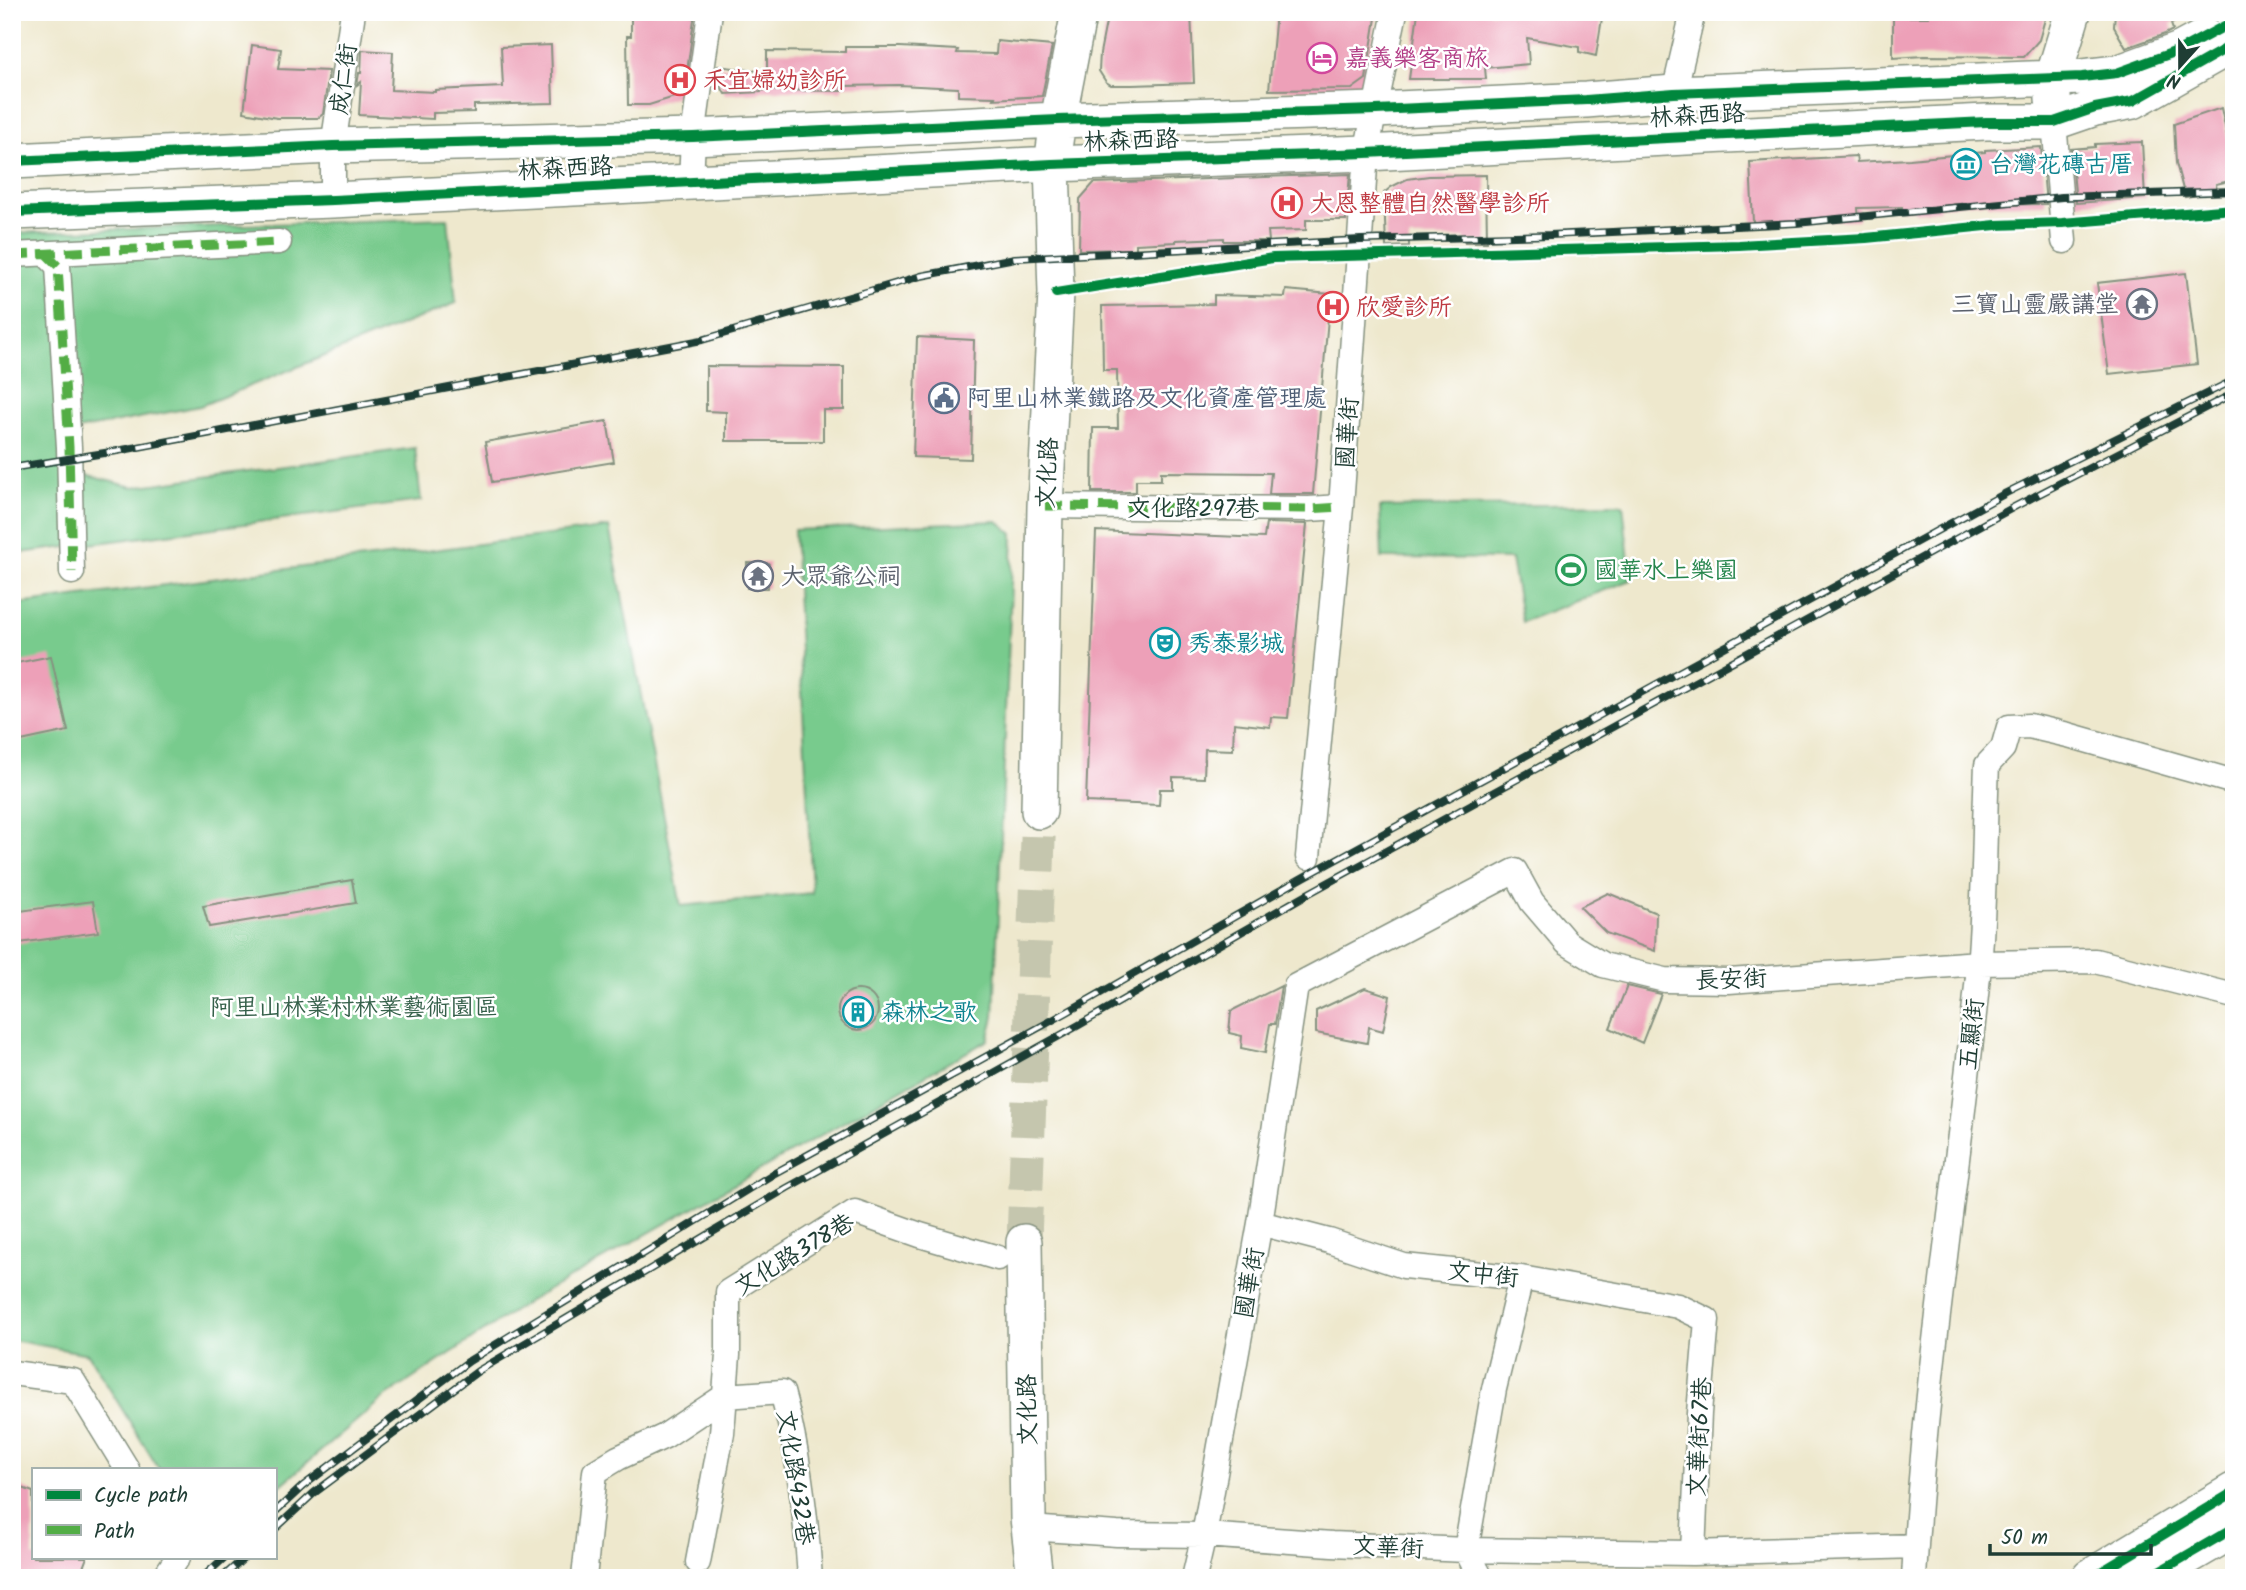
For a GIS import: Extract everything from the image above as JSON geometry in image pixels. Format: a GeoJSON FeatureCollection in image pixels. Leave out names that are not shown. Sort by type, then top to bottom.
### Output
{"type":"FeatureCollection","features":[{"type":"Feature","properties":{"kind":"main road","name":"文化路"},"geometry":{"type":"LineString","coordinates":[[1039,811],[1045,506],[1056,293],[1052,164],[1079,12]]}},
{"type":"Feature","properties":{"kind":"main road","name":"林森西路"},"geometry":{"type":"LineString","coordinates":[[12,161],[333,146],[693,137],[1058,120],[1376,110],[1674,93],[2117,74],[2180,50],[2234,21]]}},
{"type":"Feature","properties":{"kind":"main road"},"geometry":{"type":"LineString","coordinates":[[2054,122],[2053,78],[2068,26]]}},
{"type":"Feature","properties":{"kind":"main road","name":"林森西路"},"geometry":{"type":"LineString","coordinates":[[12,212],[333,200],[1052,164],[1366,153],[1986,122],[2054,122],[2095,108],[2133,101],[2234,44]]}},
{"type":"Feature","properties":{"kind":"main road","name":"文化路"},"geometry":{"type":"LineString","coordinates":[[1011,1250],[1029,1528],[1035,1578]]}},
{"type":"Feature","properties":{"kind":"main road"},"geometry":{"type":"LineString","coordinates":[[2091,1578],[2234,1492]]}},
{"type":"Feature","properties":{"kind":"main road"},"geometry":{"type":"LineString","coordinates":[[2148,1578],[2234,1528]]}},
{"type":"Feature","properties":{"kind":"street","name":"成仁街"},"geometry":{"type":"LineString","coordinates":[[333,146],[353,12]]}},
{"type":"Feature","properties":{"kind":"street"},"geometry":{"type":"LineString","coordinates":[[691,183],[693,137],[710,12]]}},
{"type":"Feature","properties":{"kind":"street","name":"國華街"},"geometry":{"type":"LineString","coordinates":[[1308,857],[1341,507],[1366,153],[1395,12]]}},
{"type":"Feature","properties":{"kind":"street"},"geometry":{"type":"LineString","coordinates":[[1679,137],[1674,93],[1693,12]]}},
{"type":"Feature","properties":{"kind":"street"},"geometry":{"type":"LineString","coordinates":[[2054,122],[2064,242]]}},
{"type":"Feature","properties":{"kind":"street"},"geometry":{"type":"LineString","coordinates":[[333,146],[333,200]]}},
{"type":"Feature","properties":{"kind":"street"},"geometry":{"type":"LineString","coordinates":[[12,254],[279,242]]}},
{"type":"Feature","properties":{"kind":"street"},"geometry":{"type":"LineString","coordinates":[[45,253],[58,266],[69,447],[72,572]]}},
{"type":"Feature","properties":{"kind":"street","name":"文化路297巷"},"geometry":{"type":"LineString","coordinates":[[1045,506],[1309,509],[1341,507]]}},
{"type":"Feature","properties":{"kind":"street","name":"五顯街"},"geometry":{"type":"LineString","coordinates":[[1914,1578],[1929,1380],[1954,1199],[1979,963],[1987,765],[2003,747],[2010,727],[2029,726],[2234,782]]}},
{"type":"Feature","properties":{"kind":"street","name":"長安街"},"geometry":{"type":"LineString","coordinates":[[1296,986],[1515,871],[1532,902],[1567,943],[1603,965],[1665,980],[1729,981],[1979,963],[2095,961],[2234,996]]}},
{"type":"Feature","properties":{"kind":"street","name":"國華街"},"geometry":{"type":"LineString","coordinates":[[1194,1578],[1205,1535],[1260,1223],[1296,986]]}},
{"type":"Feature","properties":{"kind":"street","name":"文化路378巷"},"geometry":{"type":"LineString","coordinates":[[698,1562],[722,1433],[729,1354],[728,1292],[855,1212],[920,1235],[1011,1250]]}},
{"type":"Feature","properties":{"kind":"street","name":"文中街"},"geometry":{"type":"LineString","coordinates":[[1260,1223],[1329,1241],[1404,1266],[1521,1278],[1678,1306],[1707,1320]]}},
{"type":"Feature","properties":{"kind":"street"},"geometry":{"type":"LineString","coordinates":[[1481,1578],[1466,1550],[1493,1389],[1521,1278]]}},
{"type":"Feature","properties":{"kind":"street","name":"文華街67巷"},"geometry":{"type":"LineString","coordinates":[[1693,1553],[1699,1413],[1707,1320]]}},
{"type":"Feature","properties":{"kind":"street"},"geometry":{"type":"LineString","coordinates":[[12,1373],[73,1381],[126,1468]]}},
{"type":"Feature","properties":{"kind":"street","name":"文化路432巷"},"geometry":{"type":"LineString","coordinates":[[725,1396],[782,1392],[793,1431],[807,1531],[810,1578]]}},
{"type":"Feature","properties":{"kind":"street"},"geometry":{"type":"LineString","coordinates":[[584,1578],[595,1472],[664,1436],[725,1396]]}},
{"type":"Feature","properties":{"kind":"street","name":"文華街"},"geometry":{"type":"LineString","coordinates":[[1029,1528],[1466,1550],[1693,1553],[1916,1546]]}},
{"type":"Feature","properties":{"kind":"street"},"geometry":{"type":"LineString","coordinates":[[164,1578],[177,1558]]}},
{"type":"Feature","properties":{"kind":"green space"},"geometry":{"type":"Polygon","coordinates":[[[448,218],[456,303],[200,406],[67,432],[72,472],[133,487],[415,448],[421,501],[12,554],[12,233],[448,218]]]}},
{"type":"Feature","properties":{"kind":"green space","name":"國華水上樂園"},"geometry":{"type":"Polygon","coordinates":[[[1623,504],[1631,580],[1522,622],[1511,559],[1382,558],[1380,507],[1623,504]]]}},
{"type":"Feature","properties":{"kind":"green space","name":"阿里山林業村林業藝術園區"},"geometry":{"type":"Polygon","coordinates":[[[998,521],[1013,534],[994,1017],[988,1040],[529,1301],[382,1399],[276,1489],[276,1468],[158,1468],[88,1354],[12,1340],[12,605],[609,527],[681,906],[812,893],[794,530],[998,521]]]}},
{"type":"Feature","properties":{"kind":"building"},"geometry":{"type":"Polygon","coordinates":[[[631,12],[695,12],[684,94],[649,105],[628,105],[627,36],[631,36],[631,12]]]}},
{"type":"Feature","properties":{"kind":"building"},"geometry":{"type":"Polygon","coordinates":[[[1108,12],[1191,12],[1194,83],[1111,85],[1106,82],[1099,71],[1108,12]]]}},
{"type":"Feature","properties":{"kind":"building","name":"嘉義樂客商旅"},"geometry":{"type":"Polygon","coordinates":[[[1276,12],[1377,12],[1366,79],[1352,89],[1269,90],[1276,12]]]}},
{"type":"Feature","properties":{"kind":"building"},"geometry":{"type":"Polygon","coordinates":[[[1418,12],[1603,12],[1596,56],[1579,52],[1579,47],[1527,38],[1529,64],[1485,68],[1486,79],[1409,79],[1418,12]]]}},
{"type":"Feature","properties":{"kind":"building"},"geometry":{"type":"Polygon","coordinates":[[[1930,12],[2047,12],[2039,40],[2024,57],[1893,58],[1893,17],[1929,17],[1930,12]]]}},
{"type":"Feature","properties":{"kind":"building"},"geometry":{"type":"Polygon","coordinates":[[[2115,12],[2193,12],[2171,24],[2173,30],[2126,48],[2114,27],[2115,12]]]}},
{"type":"Feature","properties":{"kind":"building"},"geometry":{"type":"Polygon","coordinates":[[[997,41],[1052,46],[1042,96],[994,99],[995,97],[958,96],[958,88],[899,85],[842,86],[842,91],[762,90],[725,94],[716,77],[718,66],[767,72],[767,51],[845,52],[845,47],[900,47],[996,54],[997,41]]]}},
{"type":"Feature","properties":{"kind":"building"},"geometry":{"type":"Polygon","coordinates":[[[252,45],[281,49],[278,69],[329,71],[323,114],[318,118],[277,118],[244,112],[252,45]]]}},
{"type":"Feature","properties":{"kind":"building"},"geometry":{"type":"Polygon","coordinates":[[[551,45],[553,103],[474,105],[474,112],[433,113],[433,119],[359,115],[361,82],[357,85],[361,73],[362,50],[393,52],[391,90],[435,92],[503,87],[501,47],[551,45]]]}},
{"type":"Feature","properties":{"kind":"building"},"geometry":{"type":"Polygon","coordinates":[[[2221,108],[2234,168],[2234,180],[2216,184],[2217,192],[2185,197],[2176,163],[2174,124],[2221,108]]]}},
{"type":"Feature","properties":{"kind":"building"},"geometry":{"type":"Polygon","coordinates":[[[2142,142],[2145,198],[2076,203],[2071,149],[2095,147],[2095,144],[2142,142]]]}},
{"type":"Feature","properties":{"kind":"building"},"geometry":{"type":"Polygon","coordinates":[[[2041,147],[2046,204],[1987,205],[1987,202],[1939,206],[1940,210],[1914,212],[1914,209],[1902,210],[1902,207],[1858,208],[1859,220],[1753,222],[1750,162],[1856,156],[1857,162],[2041,147]]]}},
{"type":"Feature","properties":{"kind":"building"},"geometry":{"type":"Polygon","coordinates":[[[1350,174],[1346,220],[1306,220],[1306,230],[1268,231],[1269,241],[1224,241],[1224,238],[1176,240],[1136,244],[1136,249],[1079,250],[1080,199],[1094,183],[1350,174]]]}},
{"type":"Feature","properties":{"kind":"building"},"geometry":{"type":"Polygon","coordinates":[[[1486,175],[1487,242],[1465,242],[1465,238],[1409,238],[1409,246],[1386,247],[1384,193],[1391,187],[1407,179],[1429,176],[1486,175]]]}},
{"type":"Feature","properties":{"kind":"building"},"geometry":{"type":"Polygon","coordinates":[[[2186,273],[2197,364],[2109,374],[2097,283],[2186,273]]]}},
{"type":"Feature","properties":{"kind":"building"},"geometry":{"type":"Polygon","coordinates":[[[1286,290],[1330,294],[1313,494],[1269,494],[1271,473],[1161,472],[1161,480],[1136,480],[1136,492],[1092,492],[1093,428],[1118,428],[1117,370],[1103,370],[1102,306],[1214,304],[1214,295],[1285,297],[1286,290]]]}},
{"type":"Feature","properties":{"kind":"building","name":"阿里山林業鐵路及文化資產管理處"},"geometry":{"type":"Polygon","coordinates":[[[917,337],[974,340],[971,459],[913,457],[917,337]]]}},
{"type":"Feature","properties":{"kind":"building"},"geometry":{"type":"Polygon","coordinates":[[[706,366],[844,367],[844,410],[823,410],[823,441],[726,441],[726,412],[706,411],[706,366]]]}},
{"type":"Feature","properties":{"kind":"building"},"geometry":{"type":"Polygon","coordinates":[[[607,421],[614,462],[492,482],[485,442],[607,421]]]}},
{"type":"Feature","properties":{"kind":"building","name":"秀泰影城"},"geometry":{"type":"Polygon","coordinates":[[[1266,523],[1307,524],[1288,718],[1271,717],[1270,727],[1234,723],[1233,750],[1205,749],[1204,778],[1173,777],[1173,789],[1160,789],[1159,805],[1086,802],[1096,531],[1264,538],[1266,523]]]}},
{"type":"Feature","properties":{"kind":"building","name":"大眾爺公祠"},"geometry":{"type":"Polygon","coordinates":[[[747,563],[769,563],[768,588],[747,588],[747,563]]]}},
{"type":"Feature","properties":{"kind":"building"},"geometry":{"type":"Polygon","coordinates":[[[51,656],[68,731],[21,741],[12,697],[12,664],[51,656]]]}},
{"type":"Feature","properties":{"kind":"building"},"geometry":{"type":"Polygon","coordinates":[[[352,880],[356,903],[209,927],[203,906],[352,880]]]}},
{"type":"Feature","properties":{"kind":"building"},"geometry":{"type":"Polygon","coordinates":[[[1608,893],[1656,913],[1655,951],[1606,933],[1580,907],[1608,893]]]}},
{"type":"Feature","properties":{"kind":"building"},"geometry":{"type":"Polygon","coordinates":[[[93,901],[98,932],[12,944],[12,912],[93,901]]]}},
{"type":"Feature","properties":{"kind":"building"},"geometry":{"type":"Polygon","coordinates":[[[1281,986],[1275,1024],[1270,1024],[1265,1053],[1241,1048],[1242,1036],[1229,1033],[1231,1011],[1281,986]]]}},
{"type":"Feature","properties":{"kind":"building"},"geometry":{"type":"Polygon","coordinates":[[[1627,986],[1661,994],[1642,1043],[1610,1028],[1627,986]]]}},
{"type":"Feature","properties":{"kind":"building"},"geometry":{"type":"Polygon","coordinates":[[[1365,988],[1390,996],[1383,1031],[1369,1027],[1367,1043],[1316,1033],[1316,1011],[1365,988]]]}},
{"type":"Feature","properties":{"kind":"building","name":"森林之歌"},"geometry":{"type":"Polygon","coordinates":[[[858,990],[866,991],[872,996],[877,1002],[877,1018],[872,1024],[866,1029],[858,1030],[850,1029],[844,1024],[839,1018],[838,1010],[839,1002],[844,996],[850,991],[858,990]]]}},
{"type":"Feature","properties":{"kind":"building"},"geometry":{"type":"Polygon","coordinates":[[[12,1484],[32,1492],[32,1558],[87,1558],[79,1578],[12,1578],[12,1484]]]}},
{"type":"Feature","properties":{"kind":"tunnel"},"geometry":{"type":"LineString","coordinates":[[1024,1242],[1039,811]]}},
{"type":"Feature","properties":{"kind":"railway"},"geometry":{"type":"LineString","coordinates":[[12,468],[117,451],[702,340],[921,276],[1015,258],[1361,240],[1550,235],[1796,223],[2062,197],[2234,191]]}},
{"type":"Feature","properties":{"kind":"railway"},"geometry":{"type":"LineString","coordinates":[[276,1511],[303,1486],[469,1361],[773,1174],[1069,1011],[1304,877],[2006,493],[2234,380]]}},
{"type":"Feature","properties":{"kind":"railway"},"geometry":{"type":"LineString","coordinates":[[276,1528],[314,1493],[478,1371],[787,1188],[1302,897],[2016,506],[2234,393]]}},
{"type":"Feature","properties":{"kind":"railway"},"geometry":{"type":"LineString","coordinates":[[202,1578],[224,1558]]}},
{"type":"Feature","properties":{"kind":"railway"},"geometry":{"type":"LineString","coordinates":[[222,1578],[244,1558]]}},
{"type":"Feature","properties":{"kind":"marked path"},"geometry":{"type":"LineString","coordinates":[[12,255],[279,242]]}},
{"type":"Feature","properties":{"kind":"marked path"},"geometry":{"type":"LineString","coordinates":[[45,253],[58,266],[69,447],[72,572]]}},
{"type":"Feature","properties":{"kind":"marked path"},"geometry":{"type":"LineString","coordinates":[[1045,506],[1309,509],[1341,507]]}},
{"type":"Feature","properties":{"kind":"cycle path"},"geometry":{"type":"LineString","coordinates":[[12,161],[333,146],[693,137],[1058,120],[1376,110],[1674,93],[2082,77],[2117,73],[2180,50],[2234,21]]}},
{"type":"Feature","properties":{"kind":"cycle path"},"geometry":{"type":"LineString","coordinates":[[12,212],[333,200],[1052,164],[1366,153],[1986,122],[2054,122],[2095,108],[2133,101],[2234,44]]}},
{"type":"Feature","properties":{"kind":"cycle path"},"geometry":{"type":"LineString","coordinates":[[1056,293],[1273,258],[1739,245],[1866,238],[1996,225],[2062,223],[2234,209]]}},
{"type":"Feature","properties":{"kind":"cycle path"},"geometry":{"type":"LineString","coordinates":[[2091,1578],[2234,1492]]}},
{"type":"Feature","properties":{"kind":"cycle path"},"geometry":{"type":"LineString","coordinates":[[2148,1578],[2234,1528]]}},
{"type":"Feature","properties":{"kind":"place","name":"嘉義樂客商旅"},"geometry":{"type":"Point","coordinates":[1322,58]}},
{"type":"Feature","properties":{"kind":"place","name":"禾宜婦幼診所"},"geometry":{"type":"Point","coordinates":[680,80]}},
{"type":"Feature","properties":{"kind":"place","name":"台灣花磚古厝"},"geometry":{"type":"Point","coordinates":[1966,164]}},
{"type":"Feature","properties":{"kind":"place","name":"大恩整體自然醫學診所"},"geometry":{"type":"Point","coordinates":[1287,203]}},
{"type":"Feature","properties":{"kind":"place","name":"三寶山靈嚴講堂"},"geometry":{"type":"Point","coordinates":[2142,304]}},
{"type":"Feature","properties":{"kind":"place","name":"欣愛診所"},"geometry":{"type":"Point","coordinates":[1333,307]}},
{"type":"Feature","properties":{"kind":"place","name":"阿里山林業鐵路及文化資產管理處"},"geometry":{"type":"Point","coordinates":[944,398]}},
{"type":"Feature","properties":{"kind":"place","name":"國華水上樂園"},"geometry":{"type":"Point","coordinates":[1571,570]}},
{"type":"Feature","properties":{"kind":"place","name":"大眾爺公祠"},"geometry":{"type":"Point","coordinates":[758,576]}},
{"type":"Feature","properties":{"kind":"place","name":"秀泰影城"},"geometry":{"type":"Point","coordinates":[1165,643]}},
{"type":"Feature","properties":{"kind":"place","name":"森林之歌"},"geometry":{"type":"Point","coordinates":[858,1012]}}]}
